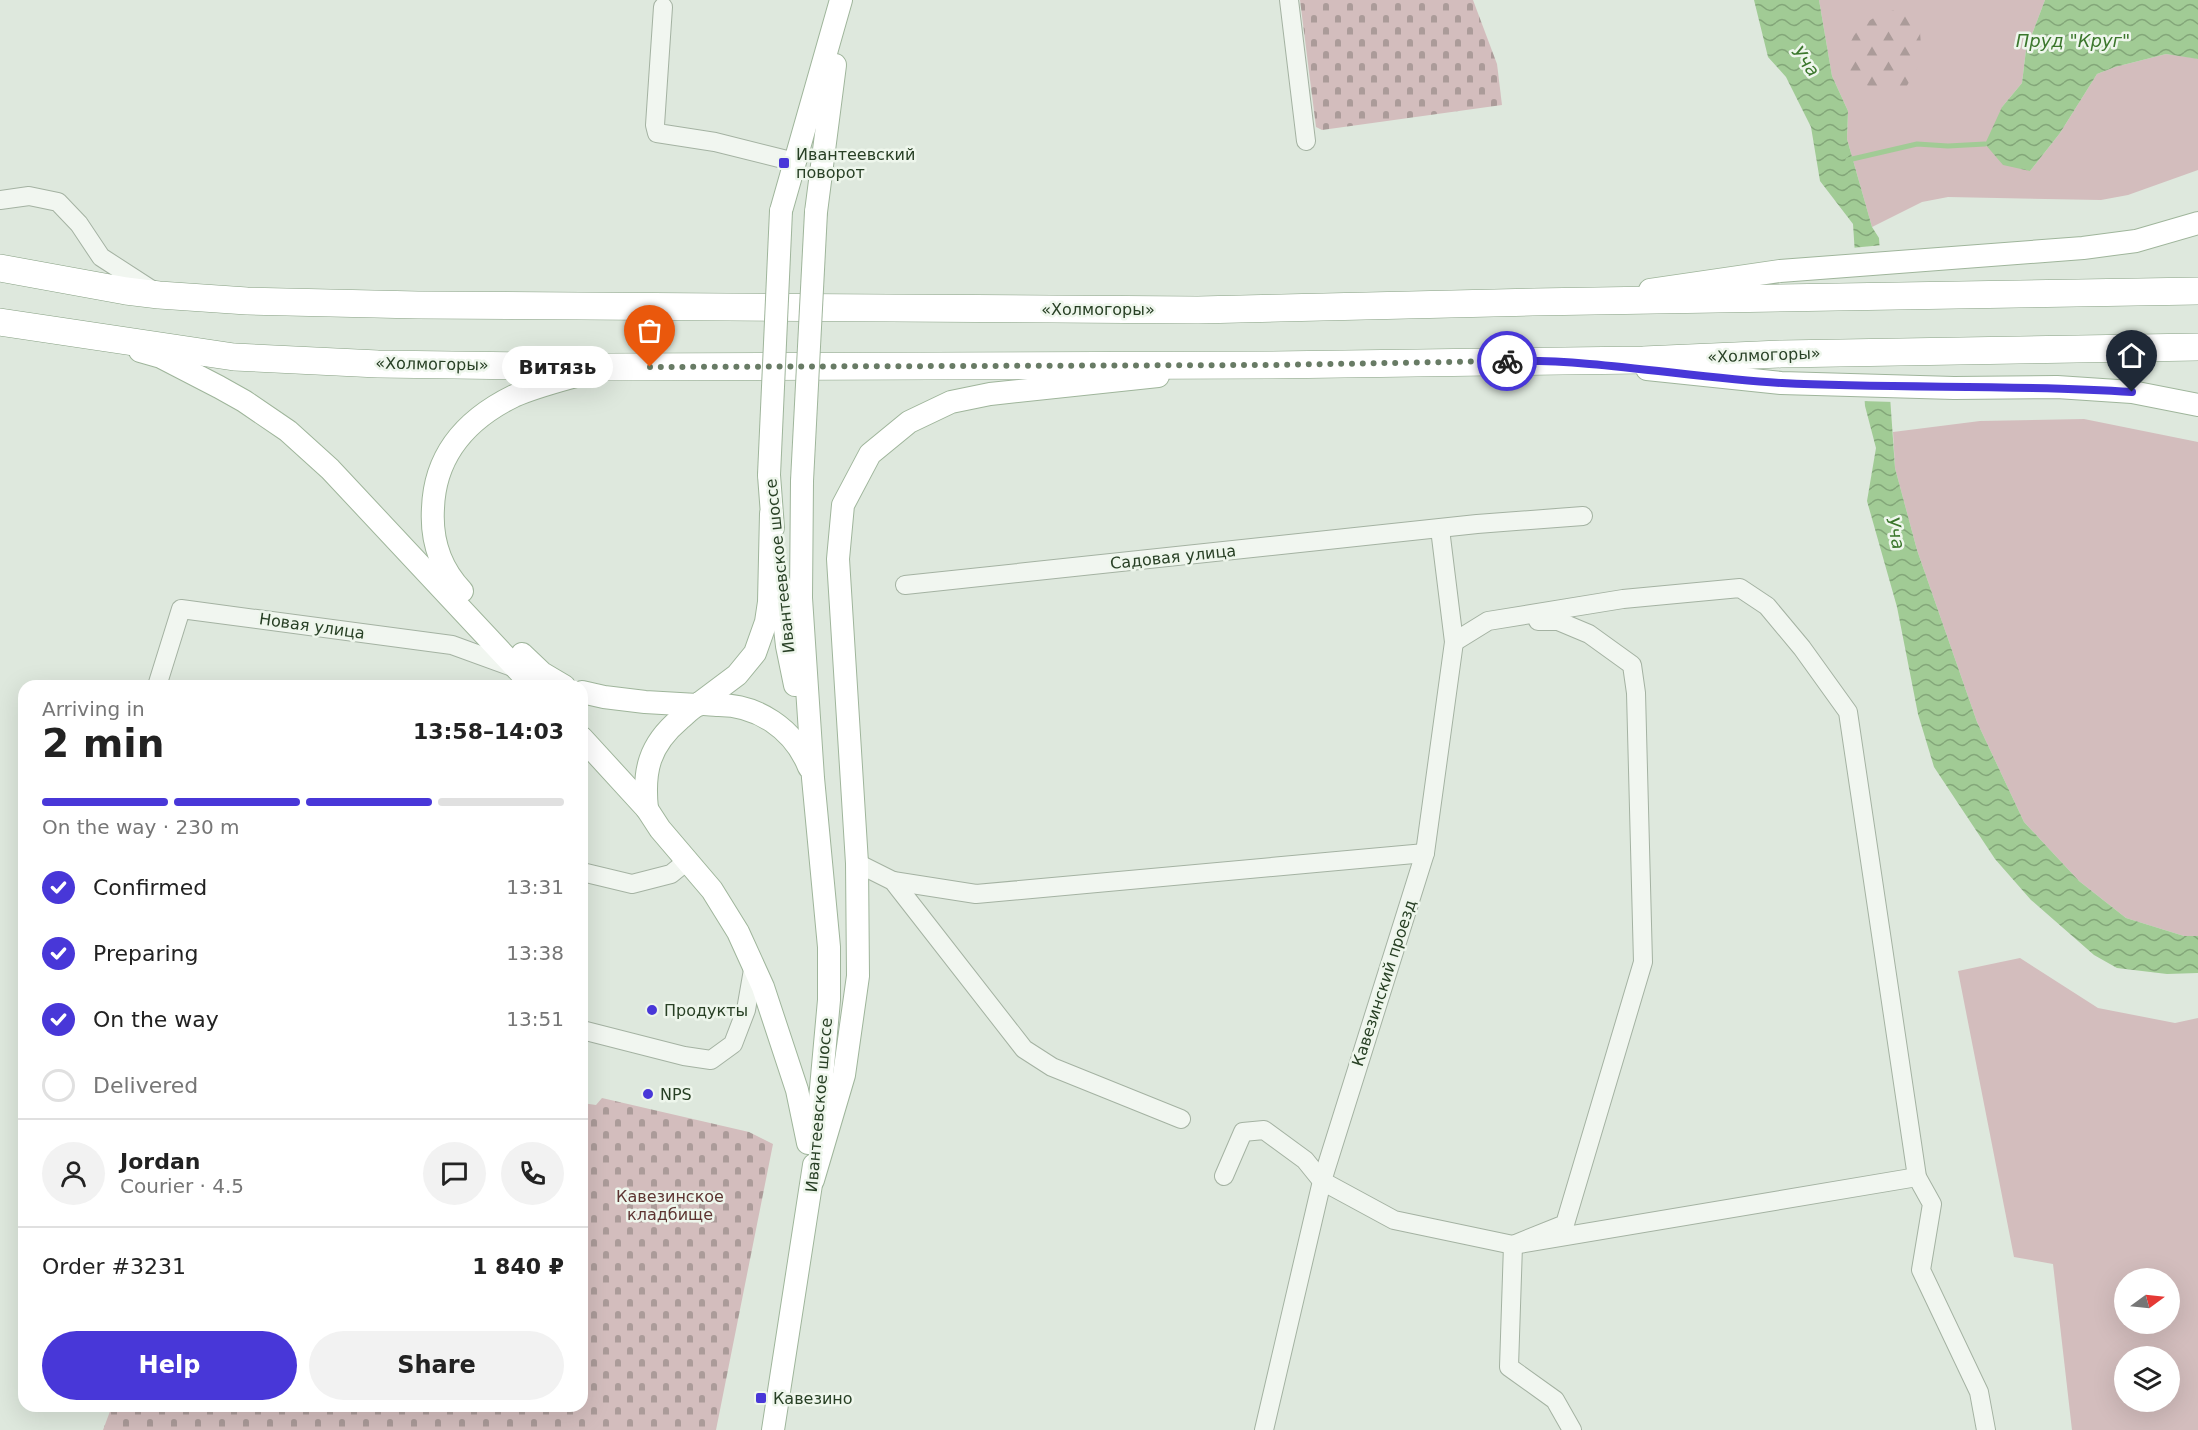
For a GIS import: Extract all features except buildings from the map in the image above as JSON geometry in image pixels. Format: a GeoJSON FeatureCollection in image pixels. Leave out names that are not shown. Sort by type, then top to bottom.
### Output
{"type":"FeatureCollection","features":[{"type":"Feature","properties":{"kind":"highway","name":"«Холмогоры»"},"geometry":{"type":"LineString","coordinates":[[0,268],[159,295],[247,301],[418,305],[1186,310],[1575,301],[1952,296],[2198,289]]}},
{"type":"Feature","properties":{"kind":"highway","name":"«Холмогоры»"},"geometry":{"type":"LineString","coordinates":[[0,322],[234,357],[378,364],[607,367],[1272,365],[1643,360],[1781,354],[2198,347]]}},
{"type":"Feature","properties":{"kind":"main road","name":"Ивантеевское шоссе"},"geometry":{"type":"LineString","coordinates":[[813,778],[787,646],[771,514],[770,476],[780,211],[842,0]]}},
{"type":"Feature","properties":{"kind":"main road","name":"Ивантеевское шоссе"},"geometry":{"type":"LineString","coordinates":[[773,1430],[813,1180],[829,1000],[830,947],[813,778],[801,598],[802,481],[816,212],[842,0]]}},
{"type":"Feature","properties":{"kind":"main road"},"geometry":{"type":"LineString","coordinates":[[1575,301],[1780,271],[1952,260],[2083,248],[2125,242],[2198,223]]}},
{"type":"Feature","properties":{"kind":"main road"},"geometry":{"type":"LineString","coordinates":[[90,336],[161,357],[244,401],[288,431],[330,469],[526,678]]}},
{"type":"Feature","properties":{"kind":"main road"},"geometry":{"type":"LineString","coordinates":[[1559,360],[1781,383],[1954,388],[2057,387],[2132,392],[2198,405]]}},
{"type":"Feature","properties":{"kind":"main road"},"geometry":{"type":"LineString","coordinates":[[813,1180],[844,1074],[858,976],[857,863],[838,559],[843,505],[870,454],[909,422],[951,402],[990,394],[1068,385],[1272,365]]}},
{"type":"Feature","properties":{"kind":"main road"},"geometry":{"type":"LineString","coordinates":[[554,680],[531,664],[448,576],[439,554],[432,521],[434,486],[448,450],[479,416],[516,396],[607,367]]}},
{"type":"Feature","properties":{"kind":"main road"},"geometry":{"type":"LineString","coordinates":[[647,809],[645,774],[657,745],[671,726],[737,675],[749,662],[760,642],[769,602],[771,514]]}},
{"type":"Feature","properties":{"kind":"main road"},"geometry":{"type":"LineString","coordinates":[[588,694],[604,698],[741,707],[772,721],[790,735],[798,744],[813,778]]}},
{"type":"Feature","properties":{"kind":"main road"},"geometry":{"type":"LineString","coordinates":[[588,745],[647,809],[660,829],[712,890],[725,909],[754,964],[797,1090],[804,1119],[813,1180]]}},
{"type":"Feature","properties":{"kind":"street"},"geometry":{"type":"LineString","coordinates":[[1289,0],[1306,141]]}},
{"type":"Feature","properties":{"kind":"street"},"geometry":{"type":"LineString","coordinates":[[663,7],[655,125],[657,134],[715,142],[795,162]]}},
{"type":"Feature","properties":{"kind":"street"},"geometry":{"type":"LineString","coordinates":[[0,200],[29,196],[58,202],[79,224],[101,257],[159,295]]}},
{"type":"Feature","properties":{"kind":"street","name":"Садовая улица"},"geometry":{"type":"LineString","coordinates":[[905,585],[1477,524],[1583,516]]}},
{"type":"Feature","properties":{"kind":"street","name":"Кавезинский проезд"},"geometry":{"type":"LineString","coordinates":[[1264,1430],[1322,1181],[1425,853],[1454,642],[1440,529]]}},
{"type":"Feature","properties":{"kind":"street"},"geometry":{"type":"LineString","coordinates":[[1454,642],[1488,621],[1623,599],[1740,588],[1767,606],[1802,648],[1848,712],[1917,1177],[1932,1203],[1921,1270],[1979,1392],[1986,1430]]}},
{"type":"Feature","properties":{"kind":"street","name":"Новая улица"},"geometry":{"type":"LineString","coordinates":[[159,680],[181,609],[452,645],[526,678]]}},
{"type":"Feature","properties":{"kind":"street"},"geometry":{"type":"LineString","coordinates":[[1488,621],[1558,621],[1589,634],[1632,665],[1636,693],[1643,962],[1565,1224],[1513,1245]]}},
{"type":"Feature","properties":{"kind":"street"},"geometry":{"type":"LineString","coordinates":[[857,863],[893,881],[976,894],[1425,853]]}},
{"type":"Feature","properties":{"kind":"street"},"geometry":{"type":"LineString","coordinates":[[588,873],[633,884],[671,874],[687,861]]}},
{"type":"Feature","properties":{"kind":"street"},"geometry":{"type":"LineString","coordinates":[[893,881],[1024,1048],[1052,1067],[1181,1119]]}},
{"type":"Feature","properties":{"kind":"street"},"geometry":{"type":"LineString","coordinates":[[588,1032],[684,1056],[711,1060],[733,1044],[746,1010],[754,964]]}},
{"type":"Feature","properties":{"kind":"street"},"geometry":{"type":"LineString","coordinates":[[1224,1176],[1243,1132],[1264,1130],[1305,1160],[1322,1181],[1394,1220],[1513,1245],[1917,1177]]}},
{"type":"Feature","properties":{"kind":"street"},"geometry":{"type":"LineString","coordinates":[[1513,1245],[1509,1367],[1555,1400],[1572,1430]]}},
{"type":"Feature","properties":{"kind":"green space"},"geometry":{"type":"Polygon","coordinates":[[[1300,0],[1473,0],[1497,64],[1502,105],[1322,130],[1316,127],[1300,0]]]}},
{"type":"Feature","properties":{"kind":"green space"},"geometry":{"type":"Polygon","coordinates":[[[1819,0],[2045,0],[2026,50],[2022,83],[2002,107],[2030,171],[2060,133],[2097,74],[2166,54],[2198,59],[2198,170],[2128,195],[2101,200],[1948,197],[1922,202],[1872,227],[1847,139],[1848,111],[1832,76],[1819,0]]]}},
{"type":"Feature","properties":{"kind":"green space"},"geometry":{"type":"Polygon","coordinates":[[[1911,6],[1920,32],[1922,59],[1904,91],[1878,90],[1852,79],[1848,51],[1857,32],[1872,19],[1890,11],[1911,6]]]}},
{"type":"Feature","properties":{"kind":"green space"},"geometry":{"type":"Polygon","coordinates":[[[2084,419],[2198,442],[2198,936],[2184,936],[2126,918],[2079,881],[2024,822],[1977,722],[1917,550],[1895,468],[1893,432],[1980,421],[2084,419]]]}},
{"type":"Feature","properties":{"kind":"green space"},"geometry":{"type":"Polygon","coordinates":[[[2020,958],[2098,1008],[2175,1023],[2198,1018],[2198,1430],[2072,1430],[2053,1264],[2014,1257],[1958,971],[2020,958]]]}},
{"type":"Feature","properties":{"kind":"green space","name":"Кавезинское кладбище"},"geometry":{"type":"Polygon","coordinates":[[[602,1098],[749,1132],[773,1144],[716,1430],[103,1430],[110,1412],[588,1412],[588,1104],[596,1105],[602,1098]]]}},
{"type":"Feature","properties":{"kind":"water","name":"Уча"},"geometry":{"type":"Polygon","coordinates":[[[1754,0],[1819,0],[1832,76],[1848,111],[1847,139],[1872,227],[1879,238],[1895,468],[1917,550],[1977,722],[2024,822],[2079,881],[2126,918],[2184,936],[2198,936],[2198,973],[2167,974],[2117,968],[2094,955],[2031,900],[1995,859],[1934,767],[1918,714],[1897,607],[1867,501],[1876,448],[1865,406],[1853,224],[1820,181],[1811,127],[1786,77],[1768,57],[1754,0]]]}},
{"type":"Feature","properties":{"kind":"water","name":"Пруд \"Круг\""},"geometry":{"type":"Polygon","coordinates":[[[2045,0],[2198,0],[2198,59],[2166,54],[2097,74],[2060,133],[2030,171],[2003,165],[1985,144],[2002,107],[2022,83],[2026,50],[2045,0]]]}},
{"type":"Feature","properties":{"kind":"pier"},"geometry":{"type":"Polygon","coordinates":[[[1883,245],[1894,402],[1861,401],[1851,248],[1883,245]]]}},
{"type":"Feature","properties":{"kind":"waterway"},"geometry":{"type":"LineString","coordinates":[[1848,160],[1917,144],[1948,146],[1985,144]]}},
{"type":"Feature","properties":{"kind":"way so far"},"geometry":{"type":"LineString","coordinates":[[650,367],[1272,365],[1507,361]]}},
{"type":"Feature","properties":{"kind":"place","name":"Ивантеевский поворот"},"geometry":{"type":"Point","coordinates":[784,163]}},
{"type":"Feature","properties":{"kind":"place","name":"Витязь"},"geometry":{"type":"Point","coordinates":[650,367]}},
{"type":"Feature","properties":{"kind":"place","name":"Продукты"},"geometry":{"type":"Point","coordinates":[652,1010]}},
{"type":"Feature","properties":{"kind":"place","name":"NPS"},"geometry":{"type":"Point","coordinates":[648,1094]}},
{"type":"Feature","properties":{"kind":"place","name":"Кавезино"},"geometry":{"type":"Point","coordinates":[761,1398]}},
{"type":"Feature","properties":{"kind":"route"},"geometry":{"type":"LineString","coordinates":[[1507,361],[1559,360],[1781,383],[1954,388],[2057,387],[2132,392]]}}]}
